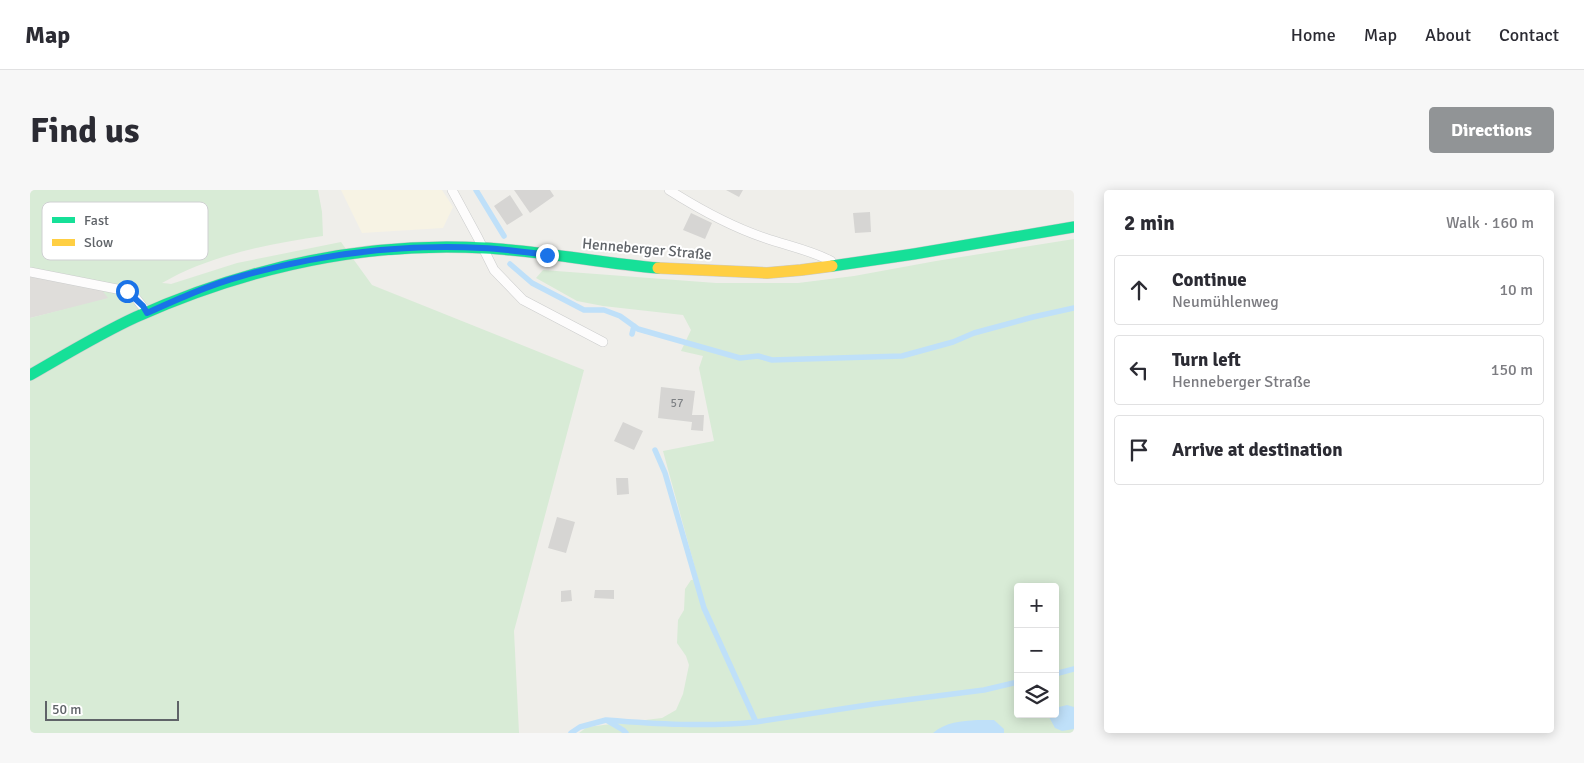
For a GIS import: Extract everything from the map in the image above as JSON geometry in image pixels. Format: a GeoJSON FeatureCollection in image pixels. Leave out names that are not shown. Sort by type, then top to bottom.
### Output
{"type":"FeatureCollection","features":[{"type":"Feature","properties":{"kind":"main road","name":"Henneberger Straße"},"geometry":{"type":"LineString","coordinates":[[30,375],[83,344],[180,298],[241,276],[303,261],[374,251],[414,248],[484,248],[669,269],[780,273],[900,256],[1074,227]]}},
{"type":"Feature","properties":{"kind":"lane"},"geometry":{"type":"LineString","coordinates":[[452,190],[494,270],[523,300],[603,342]]}},
{"type":"Feature","properties":{"kind":"lane"},"geometry":{"type":"LineString","coordinates":[[669,190],[699,209],[764,238],[816,253],[837,265]]}},
{"type":"Feature","properties":{"kind":"lane"},"geometry":{"type":"LineString","coordinates":[[30,272],[127,291],[143,306],[147,313]]}},
{"type":"Feature","properties":{"kind":"shaded area"},"geometry":{"type":"Polygon","coordinates":[[[341,190],[442,190],[453,207],[443,228],[362,233],[341,190]]]}},
{"type":"Feature","properties":{"kind":"shaded area"},"geometry":{"type":"Polygon","coordinates":[[[30,268],[94,280],[171,284],[30,318],[30,268]]]}},
{"type":"Feature","properties":{"kind":"green space"},"geometry":{"type":"Polygon","coordinates":[[[30,190],[318,190],[322,212],[323,236],[240,252],[200,265],[162,283],[171,284],[237,263],[341,242],[372,285],[584,370],[514,631],[519,733],[30,733],[30,318],[108,298],[94,280],[30,268],[30,190]]]}},
{"type":"Feature","properties":{"kind":"green space"},"geometry":{"type":"Polygon","coordinates":[[[1074,239],[1074,733],[579,733],[587,727],[662,718],[676,710],[683,694],[689,665],[686,656],[677,643],[678,620],[684,610],[685,589],[691,580],[698,579],[663,451],[714,441],[699,368],[703,356],[681,351],[691,330],[683,315],[603,306],[577,301],[536,278],[543,270],[716,283],[798,283],[854,276],[1074,239]]]}},
{"type":"Feature","properties":{"kind":"water"},"geometry":{"type":"Polygon","coordinates":[[[1067,705],[1074,707],[1074,729],[1062,731],[1055,728],[1050,718],[1059,718],[1059,707],[1067,705]]]}},
{"type":"Feature","properties":{"kind":"water"},"geometry":{"type":"Polygon","coordinates":[[[994,720],[1004,729],[1004,733],[933,733],[948,724],[994,720]]]}},
{"type":"Feature","properties":{"kind":"building"},"geometry":{"type":"Polygon","coordinates":[[[514,190],[550,190],[554,196],[530,213],[514,190]]]}},
{"type":"Feature","properties":{"kind":"building"},"geometry":{"type":"Polygon","coordinates":[[[726,190],[743,190],[739,197],[726,190]]]}},
{"type":"Feature","properties":{"kind":"building"},"geometry":{"type":"Polygon","coordinates":[[[510,195],[523,215],[507,225],[494,206],[510,195]]]}},
{"type":"Feature","properties":{"kind":"building"},"geometry":{"type":"Polygon","coordinates":[[[870,212],[871,232],[855,233],[853,213],[870,212]]]}},
{"type":"Feature","properties":{"kind":"building"},"geometry":{"type":"Polygon","coordinates":[[[691,213],[712,223],[705,239],[683,230],[691,213]]]}},
{"type":"Feature","properties":{"kind":"building"},"geometry":{"type":"Polygon","coordinates":[[[661,387],[695,391],[692,415],[704,415],[703,431],[691,430],[692,422],[658,418],[661,387]]]}},
{"type":"Feature","properties":{"kind":"building"},"geometry":{"type":"Polygon","coordinates":[[[623,422],[643,431],[634,450],[614,441],[623,422]]]}},
{"type":"Feature","properties":{"kind":"building"},"geometry":{"type":"Polygon","coordinates":[[[616,478],[628,478],[629,494],[617,495],[616,478]]]}},
{"type":"Feature","properties":{"kind":"building"},"geometry":{"type":"Polygon","coordinates":[[[557,517],[575,522],[566,553],[548,548],[557,517]]]}},
{"type":"Feature","properties":{"kind":"building"},"geometry":{"type":"Polygon","coordinates":[[[571,590],[572,601],[561,602],[561,591],[571,590]]]}},
{"type":"Feature","properties":{"kind":"building"},"geometry":{"type":"Polygon","coordinates":[[[595,590],[614,590],[614,599],[594,598],[595,590]]]}},
{"type":"Feature","properties":{"kind":"waterway"},"geometry":{"type":"LineString","coordinates":[[476,190],[504,236]]}},
{"type":"Feature","properties":{"kind":"waterway"},"geometry":{"type":"LineString","coordinates":[[510,264],[532,283],[584,310],[604,310],[620,316],[638,329],[740,358],[758,356],[772,360],[902,356],[953,342],[974,333],[1074,308]]}},
{"type":"Feature","properties":{"kind":"waterway"},"geometry":{"type":"LineString","coordinates":[[632,334],[634,326]]}},
{"type":"Feature","properties":{"kind":"waterway"},"geometry":{"type":"LineString","coordinates":[[655,450],[665,473],[704,608],[756,722],[984,690],[1014,683]]}},
{"type":"Feature","properties":{"kind":"waterway"},"geometry":{"type":"LineString","coordinates":[[1059,673],[1074,669]]}},
{"type":"Feature","properties":{"kind":"waterway"},"geometry":{"type":"LineString","coordinates":[[606,720],[681,724],[756,722]]}},
{"type":"Feature","properties":{"kind":"waterway"},"geometry":{"type":"LineString","coordinates":[[571,733],[580,727],[606,720],[626,733]]}},
{"type":"Feature","properties":{"kind":"traffic: fast"},"geometry":{"type":"LineString","coordinates":[[832,266],[1074,227]]}},
{"type":"Feature","properties":{"kind":"traffic: fast"},"geometry":{"type":"LineString","coordinates":[[30,375],[109,330],[136,317],[220,285],[306,261],[395,249],[440,247],[485,248],[528,252],[658,268]]}},
{"type":"Feature","properties":{"kind":"traffic: slow"},"geometry":{"type":"LineString","coordinates":[[658,268],[767,273],[832,266]]}},
{"type":"Feature","properties":{"kind":"route"},"geometry":{"type":"LineString","coordinates":[[127,291],[135,297],[147,313],[180,298],[241,276],[303,261],[364,252],[454,247],[484,248],[547,255]]}}]}
